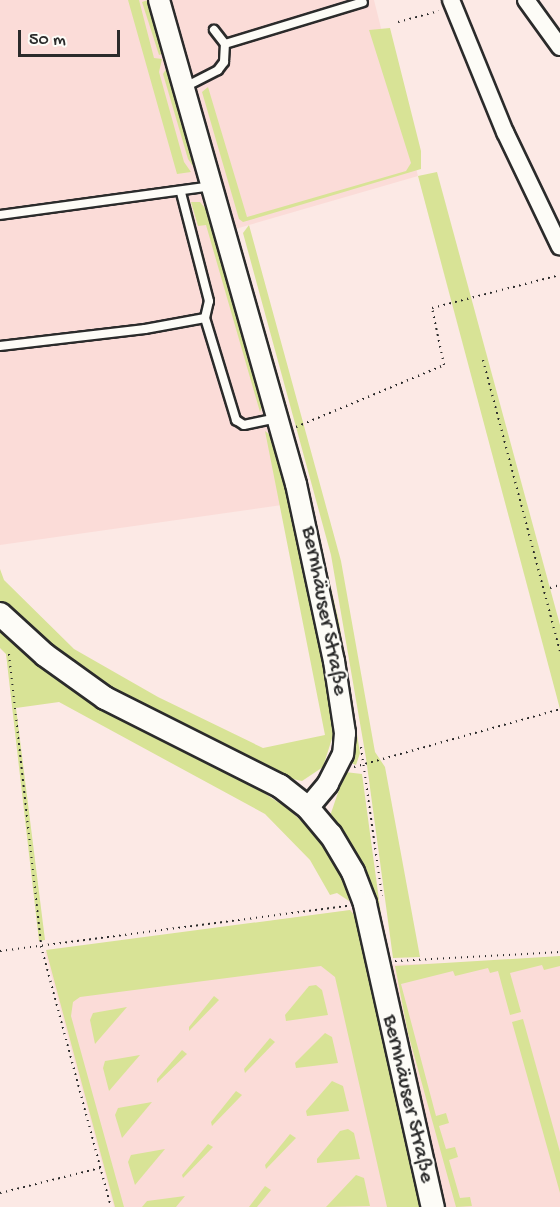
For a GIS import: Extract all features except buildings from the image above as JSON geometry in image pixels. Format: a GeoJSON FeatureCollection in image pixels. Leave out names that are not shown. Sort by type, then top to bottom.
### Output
{"type":"FeatureCollection","features":[{"type":"Feature","properties":{"kind":"main road"},"geometry":{"type":"LineString","coordinates":[[0,614],[86,686],[143,719],[265,777],[308,808]]}},
{"type":"Feature","properties":{"kind":"main road","name":"Bernhäuser Straße"},"geometry":{"type":"LineString","coordinates":[[308,808],[339,847],[374,904],[377,961],[433,1207]]}},
{"type":"Feature","properties":{"kind":"street","name":"Bernhäuser Straße"},"geometry":{"type":"LineString","coordinates":[[159,0],[278,418],[321,590],[345,732],[339,765],[308,808]]}},
{"type":"Feature","properties":{"kind":"street"},"geometry":{"type":"LineString","coordinates":[[526,0],[560,47]]}},
{"type":"Feature","properties":{"kind":"street"},"geometry":{"type":"LineString","coordinates":[[454,2],[505,132],[560,247]]}},
{"type":"Feature","properties":{"kind":"lane"},"geometry":{"type":"LineString","coordinates":[[225,44],[363,2]]}},
{"type":"Feature","properties":{"kind":"lane"},"geometry":{"type":"LineString","coordinates":[[183,88],[218,70],[224,62],[225,44],[214,30]]}},
{"type":"Feature","properties":{"kind":"lane"},"geometry":{"type":"LineString","coordinates":[[0,215],[180,194],[212,186]]}},
{"type":"Feature","properties":{"kind":"lane"},"geometry":{"type":"LineString","coordinates":[[0,346],[184,324],[205,318],[210,309],[207,290],[180,194]]}},
{"type":"Feature","properties":{"kind":"lane"},"geometry":{"type":"LineString","coordinates":[[205,318],[236,420],[244,425],[278,418]]}},
{"type":"Feature","properties":{"kind":"path"},"geometry":{"type":"LineString","coordinates":[[398,22],[454,2]]}},
{"type":"Feature","properties":{"kind":"path"},"geometry":{"type":"LineString","coordinates":[[300,436],[298,426],[444,365],[432,308],[560,275]]}},
{"type":"Feature","properties":{"kind":"path"},"geometry":{"type":"LineString","coordinates":[[483,360],[560,651]]}},
{"type":"Feature","properties":{"kind":"path"},"geometry":{"type":"LineString","coordinates":[[550,588],[560,585]]}},
{"type":"Feature","properties":{"kind":"path"},"geometry":{"type":"LineString","coordinates":[[9,654],[41,946],[111,1207]]}},
{"type":"Feature","properties":{"kind":"path"},"geometry":{"type":"LineString","coordinates":[[365,766],[560,710]]}},
{"type":"Feature","properties":{"kind":"path"},"geometry":{"type":"LineString","coordinates":[[0,951],[374,904],[365,766],[361,743]]}},
{"type":"Feature","properties":{"kind":"path"},"geometry":{"type":"LineString","coordinates":[[377,961],[560,952]]}},
{"type":"Feature","properties":{"kind":"path"},"geometry":{"type":"LineString","coordinates":[[0,1193],[100,1168]]}},
{"type":"Feature","properties":{"kind":"shaded area"},"geometry":{"type":"Polygon","coordinates":[[[0,0],[374,0],[418,176],[225,232],[238,275],[282,505],[0,545],[0,0]]]}},
{"type":"Feature","properties":{"kind":"shaded area"},"geometry":{"type":"Polygon","coordinates":[[[358,909],[370,965],[560,961],[560,1207],[114,1207],[45,952],[358,909]]]}},
{"type":"Feature","properties":{"kind":"green space"},"geometry":{"type":"Polygon","coordinates":[[[128,0],[139,0],[154,58],[162,59],[159,72],[184,162],[191,172],[177,174],[128,0]]]}},
{"type":"Feature","properties":{"kind":"green space"},"geometry":{"type":"Polygon","coordinates":[[[148,0],[164,53],[159,55],[142,2],[148,0]]]}},
{"type":"Feature","properties":{"kind":"green space"},"geometry":{"type":"Polygon","coordinates":[[[390,28],[421,151],[421,169],[243,222],[239,219],[202,92],[208,87],[247,217],[406,171],[411,163],[369,30],[390,28]]]}},
{"type":"Feature","properties":{"kind":"green space"},"geometry":{"type":"Polygon","coordinates":[[[168,66],[197,172],[188,159],[163,74],[168,66]]]}},
{"type":"Feature","properties":{"kind":"green space"},"geometry":{"type":"Polygon","coordinates":[[[198,96],[222,179],[214,181],[196,102],[198,96]]]}},
{"type":"Feature","properties":{"kind":"green space"},"geometry":{"type":"Polygon","coordinates":[[[437,172],[560,625],[560,709],[418,176],[437,172]]]}},
{"type":"Feature","properties":{"kind":"green space"},"geometry":{"type":"Polygon","coordinates":[[[224,187],[291,421],[286,422],[216,189],[224,187]]]}},
{"type":"Feature","properties":{"kind":"green space"},"geometry":{"type":"Polygon","coordinates":[[[191,202],[200,202],[209,213],[264,401],[260,412],[206,225],[198,226],[191,202]]]}},
{"type":"Feature","properties":{"kind":"green space"},"geometry":{"type":"Polygon","coordinates":[[[249,225],[341,561],[375,752],[385,767],[420,957],[393,958],[366,758],[331,555],[243,233],[249,225]]]}},
{"type":"Feature","properties":{"kind":"green space"},"geometry":{"type":"Polygon","coordinates":[[[265,431],[274,438],[299,535],[335,729],[323,767],[302,781],[288,778],[104,689],[0,605],[0,569],[4,580],[74,649],[158,697],[263,748],[325,735],[265,431]]]}},
{"type":"Feature","properties":{"kind":"green space"},"geometry":{"type":"Polygon","coordinates":[[[295,437],[339,622],[360,753],[356,765],[349,762],[291,438],[295,437]]]}},
{"type":"Feature","properties":{"kind":"green space"},"geometry":{"type":"Polygon","coordinates":[[[0,629],[53,674],[247,782],[287,808],[310,829],[332,858],[347,886],[349,901],[337,893],[330,895],[310,860],[265,814],[59,702],[16,708],[45,940],[39,941],[6,654],[0,648],[0,629]]]}},
{"type":"Feature","properties":{"kind":"green space"},"geometry":{"type":"Polygon","coordinates":[[[345,772],[362,774],[386,952],[343,837],[330,816],[345,772]]]}},
{"type":"Feature","properties":{"kind":"green space"},"geometry":{"type":"Polygon","coordinates":[[[350,910],[358,920],[421,1207],[387,1207],[335,977],[321,966],[80,997],[73,1002],[71,1016],[124,1207],[115,1207],[46,950],[350,910]]]}},
{"type":"Feature","properties":{"kind":"green space"},"geometry":{"type":"Polygon","coordinates":[[[560,956],[560,966],[544,970],[542,965],[510,973],[521,1012],[510,1015],[498,971],[490,973],[488,968],[455,976],[453,971],[401,984],[436,1116],[446,1113],[449,1123],[439,1126],[446,1149],[455,1147],[458,1157],[449,1160],[460,1198],[470,1197],[472,1206],[456,1207],[408,1033],[395,966],[560,956]]]}},
{"type":"Feature","properties":{"kind":"green space"},"geometry":{"type":"Polygon","coordinates":[[[316,985],[322,990],[328,1015],[286,1021],[285,1015],[309,986],[316,985]]]}},
{"type":"Feature","properties":{"kind":"green space"},"geometry":{"type":"Polygon","coordinates":[[[214,996],[219,1000],[189,1031],[189,1027],[214,996]]]}},
{"type":"Feature","properties":{"kind":"green space"},"geometry":{"type":"Polygon","coordinates":[[[127,1007],[95,1044],[90,1020],[93,1013],[127,1007]]]}},
{"type":"Feature","properties":{"kind":"green space"},"geometry":{"type":"Polygon","coordinates":[[[523,1019],[560,1152],[560,1193],[512,1022],[523,1019]]]}},
{"type":"Feature","properties":{"kind":"green space"},"geometry":{"type":"Polygon","coordinates":[[[325,1033],[332,1037],[338,1063],[296,1068],[295,1063],[325,1033]]]}},
{"type":"Feature","properties":{"kind":"green space"},"geometry":{"type":"Polygon","coordinates":[[[270,1038],[275,1042],[245,1073],[244,1069],[270,1038]]]}},
{"type":"Feature","properties":{"kind":"green space"},"geometry":{"type":"Polygon","coordinates":[[[182,1050],[187,1054],[157,1083],[157,1079],[182,1050]]]}},
{"type":"Feature","properties":{"kind":"green space"},"geometry":{"type":"Polygon","coordinates":[[[140,1055],[109,1091],[103,1068],[105,1061],[140,1055]]]}},
{"type":"Feature","properties":{"kind":"green space"},"geometry":{"type":"Polygon","coordinates":[[[332,1081],[343,1086],[349,1111],[307,1116],[306,1111],[332,1081]]]}},
{"type":"Feature","properties":{"kind":"green space"},"geometry":{"type":"Polygon","coordinates":[[[236,1091],[242,1095],[212,1126],[211,1122],[236,1091]]]}},
{"type":"Feature","properties":{"kind":"green space"},"geometry":{"type":"Polygon","coordinates":[[[152,1102],[122,1138],[115,1115],[118,1108],[152,1102]]]}},
{"type":"Feature","properties":{"kind":"green space"},"geometry":{"type":"Polygon","coordinates":[[[348,1129],[354,1133],[360,1159],[317,1163],[317,1159],[340,1131],[348,1129]]]}},
{"type":"Feature","properties":{"kind":"green space"},"geometry":{"type":"Polygon","coordinates":[[[290,1134],[296,1138],[266,1169],[265,1165],[290,1134]]]}},
{"type":"Feature","properties":{"kind":"green space"},"geometry":{"type":"Polygon","coordinates":[[[208,1144],[213,1147],[183,1178],[182,1175],[208,1144]]]}},
{"type":"Feature","properties":{"kind":"green space"},"geometry":{"type":"Polygon","coordinates":[[[165,1149],[135,1185],[128,1162],[131,1155],[165,1149]]]}},
{"type":"Feature","properties":{"kind":"green space"},"geometry":{"type":"Polygon","coordinates":[[[356,1175],[364,1178],[370,1206],[326,1207],[356,1175]]]}},
{"type":"Feature","properties":{"kind":"green space"},"geometry":{"type":"Polygon","coordinates":[[[265,1186],[271,1190],[257,1207],[249,1207],[265,1186]]]}},
{"type":"Feature","properties":{"kind":"green space"},"geometry":{"type":"Polygon","coordinates":[[[185,1196],[176,1207],[142,1207],[147,1201],[185,1196]]]}}]}
